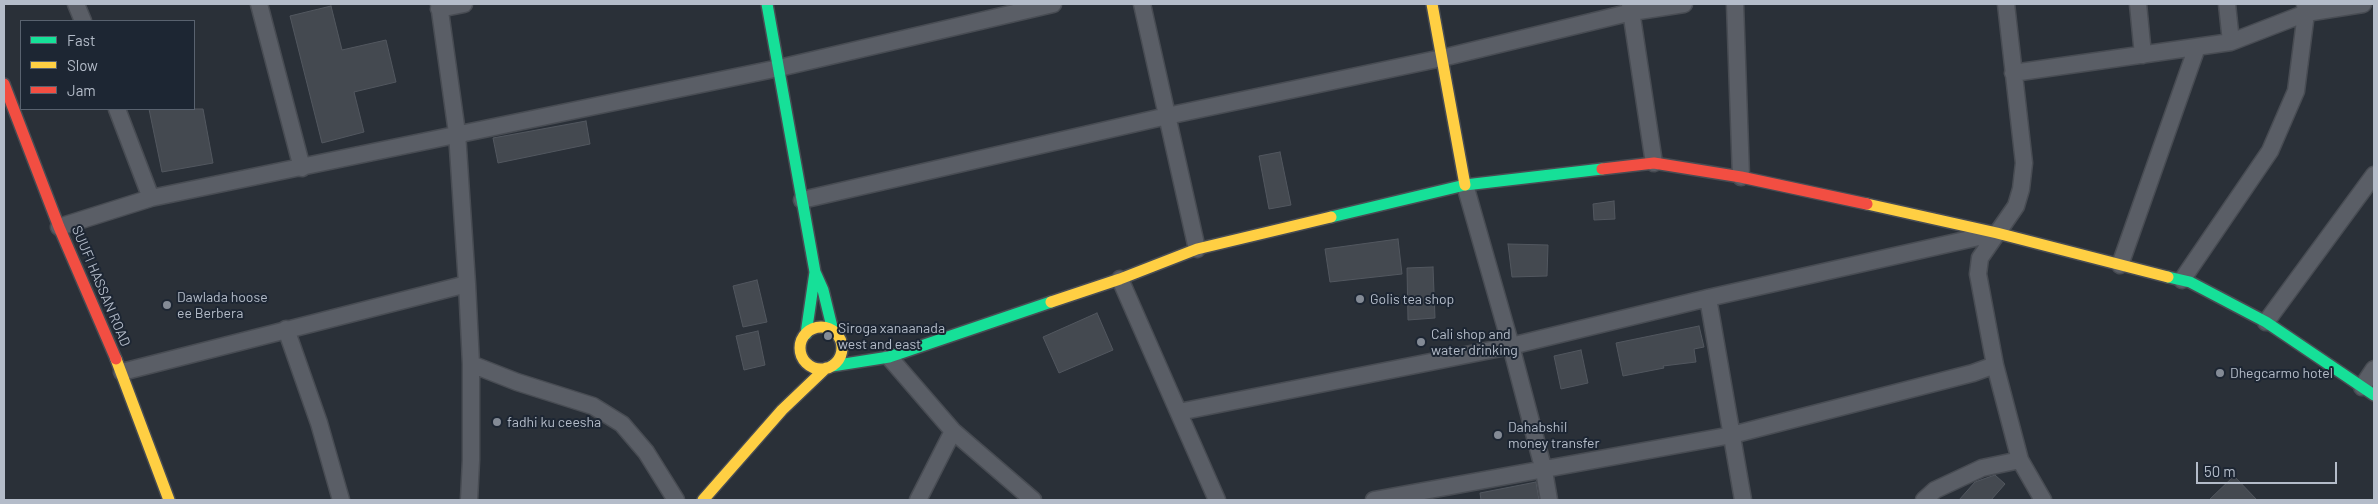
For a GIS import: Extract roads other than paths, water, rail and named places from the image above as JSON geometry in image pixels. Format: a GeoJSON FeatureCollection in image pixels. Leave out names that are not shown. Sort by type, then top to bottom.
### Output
{"type":"FeatureCollection","features":[{"type":"Feature","properties":{"kind":"street"},"geometry":{"type":"LineString","coordinates":[[76,4],[83,20]]}},
{"type":"Feature","properties":{"kind":"street"},"geometry":{"type":"LineString","coordinates":[[259,4],[302,168]]}},
{"type":"Feature","properties":{"kind":"street"},"geometry":{"type":"LineString","coordinates":[[464,4],[439,6],[457,133],[467,284],[471,364],[469,500]]}},
{"type":"Feature","properties":{"kind":"street"},"geometry":{"type":"LineString","coordinates":[[703,500],[782,410],[838,361],[842,348],[823,290],[815,272],[767,4]]}},
{"type":"Feature","properties":{"kind":"street"},"geometry":{"type":"LineString","coordinates":[[59,227],[151,198],[302,168],[457,133],[779,68],[1053,4]]}},
{"type":"Feature","properties":{"kind":"street"},"geometry":{"type":"LineString","coordinates":[[1142,4],[1197,250]]}},
{"type":"Feature","properties":{"kind":"street"},"geometry":{"type":"LineString","coordinates":[[1432,4],[1465,185],[1511,346],[1544,471],[1549,500]]}},
{"type":"Feature","properties":{"kind":"street"},"geometry":{"type":"LineString","coordinates":[[802,200],[1167,116],[1442,58],[1631,8],[1684,4]]}},
{"type":"Feature","properties":{"kind":"street"},"geometry":{"type":"LineString","coordinates":[[1735,4],[1741,177]]}},
{"type":"Feature","properties":{"kind":"street"},"geometry":{"type":"LineString","coordinates":[[2006,4],[2024,163],[2022,189],[2016,206],[1980,258],[1978,274],[1994,365],[2020,460],[2043,500]]}},
{"type":"Feature","properties":{"kind":"street"},"geometry":{"type":"LineString","coordinates":[[2138,4],[2143,55]]}},
{"type":"Feature","properties":{"kind":"street"},"geometry":{"type":"LineString","coordinates":[[2227,4],[2231,42]]}},
{"type":"Feature","properties":{"kind":"street"},"geometry":{"type":"LineString","coordinates":[[2013,73],[2231,42],[2305,8],[2366,7]]}},
{"type":"Feature","properties":{"kind":"street"},"geometry":{"type":"LineString","coordinates":[[1631,8],[1654,164]]}},
{"type":"Feature","properties":{"kind":"street"},"geometry":{"type":"LineString","coordinates":[[2182,280],[2270,151],[2296,91],[2305,8]]}},
{"type":"Feature","properties":{"kind":"street"},"geometry":{"type":"LineString","coordinates":[[2120,264],[2197,47]]}},
{"type":"Feature","properties":{"kind":"street","name":"SUUFI HASSAN ROAD"},"geometry":{"type":"LineString","coordinates":[[4,84],[59,227],[122,372],[169,500]]}},
{"type":"Feature","properties":{"kind":"street"},"geometry":{"type":"LineString","coordinates":[[117,110],[151,198]]}},
{"type":"Feature","properties":{"kind":"street"},"geometry":{"type":"LineString","coordinates":[[801,351],[807,363],[819,369],[889,357],[1120,279],[1197,250],[1465,185],[1654,164],[1741,177],[1997,233],[2190,282],[2266,322],[2368,391],[2374,369]]}},
{"type":"Feature","properties":{"kind":"street"},"geometry":{"type":"LineString","coordinates":[[2266,322],[2374,175]]}},
{"type":"Feature","properties":{"kind":"street"},"geometry":{"type":"LineString","coordinates":[[1179,412],[1511,346],[1708,298],[1997,233]]}},
{"type":"Feature","properties":{"kind":"street"},"geometry":{"type":"LineString","coordinates":[[797,366],[802,342],[806,334],[815,272]]}},
{"type":"Feature","properties":{"kind":"street"},"geometry":{"type":"LineString","coordinates":[[1120,279],[1216,500]]}},
{"type":"Feature","properties":{"kind":"street"},"geometry":{"type":"LineString","coordinates":[[122,372],[467,284]]}},
{"type":"Feature","properties":{"kind":"street"},"geometry":{"type":"LineString","coordinates":[[1708,298],[1743,500]]}},
{"type":"Feature","properties":{"kind":"street"},"geometry":{"type":"LineString","coordinates":[[806,334],[822,327],[851,341]]}},
{"type":"Feature","properties":{"kind":"street"},"geometry":{"type":"LineString","coordinates":[[286,329],[319,423],[341,500]]}},
{"type":"Feature","properties":{"kind":"street"},"geometry":{"type":"LineString","coordinates":[[868,349],[889,357],[953,431],[1033,500]]}},
{"type":"Feature","properties":{"kind":"street"},"geometry":{"type":"LineString","coordinates":[[471,364],[516,382],[593,406],[622,424],[646,452],[676,500]]}},
{"type":"Feature","properties":{"kind":"street"},"geometry":{"type":"LineString","coordinates":[[1374,500],[1544,471],[1732,435],[1973,373],[1994,365]]}},
{"type":"Feature","properties":{"kind":"street"},"geometry":{"type":"LineString","coordinates":[[782,410],[790,387]]}},
{"type":"Feature","properties":{"kind":"street"},"geometry":{"type":"LineString","coordinates":[[918,500],[953,431]]}},
{"type":"Feature","properties":{"kind":"street"},"geometry":{"type":"LineString","coordinates":[[1924,500],[1935,490],[1982,468],[2020,460]]}},
{"type":"Feature","properties":{"kind":"place","name":"Golis tea shop"},"geometry":{"type":"Point","coordinates":[1360,299]}},
{"type":"Feature","properties":{"kind":"place","name":"Dawlada hoose ee Berbera"},"geometry":{"type":"Point","coordinates":[167,305]}},
{"type":"Feature","properties":{"kind":"place","name":"Siroga xanaanada west and east"},"geometry":{"type":"Point","coordinates":[828,336]}},
{"type":"Feature","properties":{"kind":"place","name":"Cali shop and water drinking"},"geometry":{"type":"Point","coordinates":[1421,342]}},
{"type":"Feature","properties":{"kind":"place","name":"Dhegcarmo hotel"},"geometry":{"type":"Point","coordinates":[2220,373]}},
{"type":"Feature","properties":{"kind":"place","name":"fadhi ku ceesha"},"geometry":{"type":"Point","coordinates":[497,422]}},
{"type":"Feature","properties":{"kind":"place","name":"Dahabshil money transfer"},"geometry":{"type":"Point","coordinates":[1498,435]}}]}
